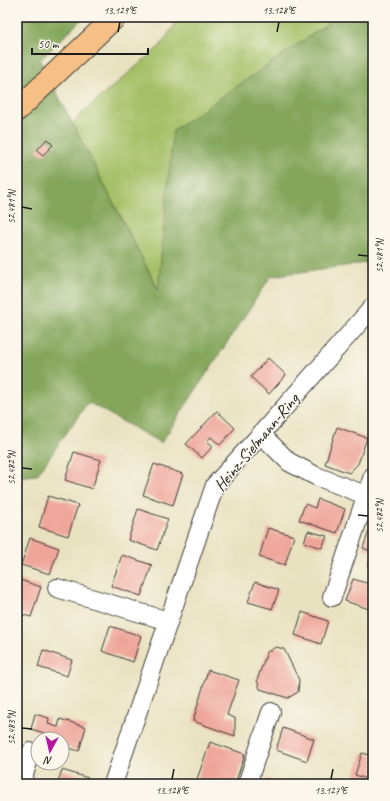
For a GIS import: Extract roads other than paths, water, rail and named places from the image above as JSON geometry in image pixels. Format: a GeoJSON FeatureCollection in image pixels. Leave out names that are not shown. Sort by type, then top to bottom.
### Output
{"type":"FeatureCollection","features":[{"type":"Feature","properties":{"kind":"main road"},"geometry":{"type":"LineString","coordinates":[[17,110],[115,17]]}},
{"type":"Feature","properties":{"kind":"street","name":"Heinz-Sielmann-Ring"},"geometry":{"type":"LineString","coordinates":[[113,784],[215,485],[373,307]]}},
{"type":"Feature","properties":{"kind":"street"},"geometry":{"type":"LineString","coordinates":[[261,434],[289,462],[316,476],[370,497]]}},
{"type":"Feature","properties":{"kind":"street"},"geometry":{"type":"LineString","coordinates":[[332,597],[370,497],[373,476]]}},
{"type":"Feature","properties":{"kind":"street"},"geometry":{"type":"LineString","coordinates":[[57,588],[168,621]]}},
{"type":"Feature","properties":{"kind":"street"},"geometry":{"type":"LineString","coordinates":[[247,784],[271,712]]}},
{"type":"Feature","properties":{"kind":"street"},"geometry":{"type":"LineString","coordinates":[[21,784],[30,755]]}}]}
